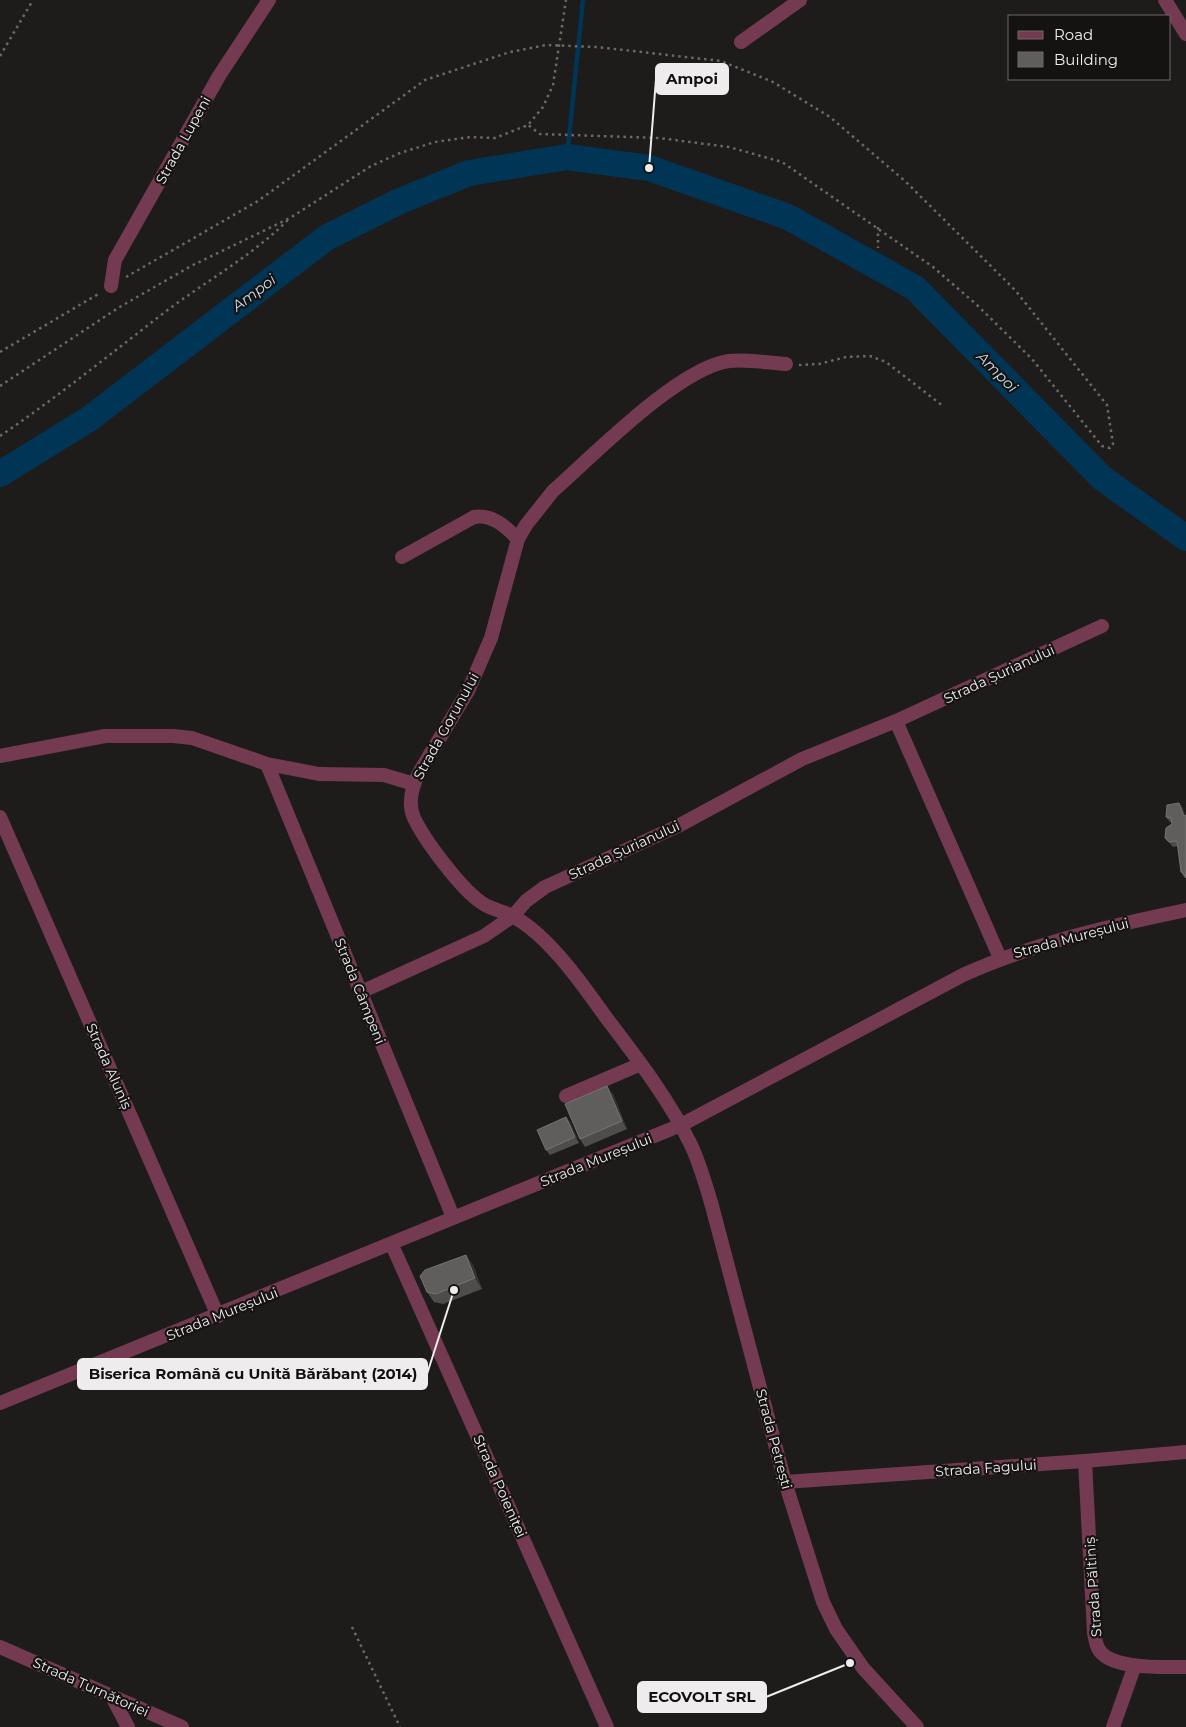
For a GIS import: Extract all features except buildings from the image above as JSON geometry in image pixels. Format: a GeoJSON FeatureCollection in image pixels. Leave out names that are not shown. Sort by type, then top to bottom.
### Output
{"type":"FeatureCollection","features":[{"type":"Feature","properties":{"kind":"street","name":"Strada Lupeni"},"geometry":{"type":"LineString","coordinates":[[111,286],[115,260],[218,76],[269,0]]}},
{"type":"Feature","properties":{"kind":"street"},"geometry":{"type":"LineString","coordinates":[[742,42],[800,0]]}},
{"type":"Feature","properties":{"kind":"street"},"geometry":{"type":"LineString","coordinates":[[1165,0],[1186,34]]}},
{"type":"Feature","properties":{"kind":"street","name":"Strada Gorunului"},"geometry":{"type":"LineString","coordinates":[[681,1125],[641,1064],[570,968],[546,942],[513,916],[483,904],[469,892],[442,861],[414,818],[410,799],[414,784],[468,691],[491,638],[518,539],[534,513],[553,491],[679,383],[700,370],[729,361],[786,364]]}},
{"type":"Feature","properties":{"kind":"street"},"geometry":{"type":"LineString","coordinates":[[402,557],[474,517],[484,516],[494,520],[518,539]]}},
{"type":"Feature","properties":{"kind":"street","name":"Strada Șurianului"},"geometry":{"type":"LineString","coordinates":[[361,992],[484,936],[513,916],[526,901],[545,887],[678,826],[802,759],[896,721],[1102,626]]}},
{"type":"Feature","properties":{"kind":"street"},"geometry":{"type":"LineString","coordinates":[[896,721],[1000,958]]}},
{"type":"Feature","properties":{"kind":"street"},"geometry":{"type":"LineString","coordinates":[[0,756],[105,736],[172,736],[200,740],[267,764],[319,774],[393,776],[414,784]]}},
{"type":"Feature","properties":{"kind":"street","name":"Strada Câmpeni"},"geometry":{"type":"LineString","coordinates":[[267,764],[453,1217]]}},
{"type":"Feature","properties":{"kind":"street","name":"Strada Aluniș"},"geometry":{"type":"LineString","coordinates":[[0,817],[218,1316]]}},
{"type":"Feature","properties":{"kind":"street","name":"Strada Mureșului"},"geometry":{"type":"LineString","coordinates":[[0,1403],[392,1245],[453,1217],[681,1125],[963,975],[1000,958],[1049,942],[1186,910]]}},
{"type":"Feature","properties":{"kind":"street"},"geometry":{"type":"LineString","coordinates":[[566,1096],[641,1064]]}},
{"type":"Feature","properties":{"kind":"street","name":"Strada Petrești"},"geometry":{"type":"LineString","coordinates":[[681,1125],[699,1164],[712,1206],[785,1482],[823,1602],[836,1629],[863,1668],[917,1727]]}},
{"type":"Feature","properties":{"kind":"street","name":"Strada Poieniței"},"geometry":{"type":"LineString","coordinates":[[392,1245],[607,1727]]}},
{"type":"Feature","properties":{"kind":"street","name":"Strada Fagului"},"geometry":{"type":"LineString","coordinates":[[785,1482],[1186,1452]]}},
{"type":"Feature","properties":{"kind":"street","name":"Strada Păltiniș"},"geometry":{"type":"LineString","coordinates":[[1085,1461],[1094,1633],[1098,1650],[1110,1660],[1135,1665],[1186,1668]]}},
{"type":"Feature","properties":{"kind":"street","name":"Strada Turnătoriei"},"geometry":{"type":"LineString","coordinates":[[0,1647],[182,1727]]}},
{"type":"Feature","properties":{"kind":"street"},"geometry":{"type":"LineString","coordinates":[[1113,1727],[1135,1665]]}},
{"type":"Feature","properties":{"kind":"street"},"geometry":{"type":"LineString","coordinates":[[112,1697],[128,1727]]}},
{"type":"Feature","properties":{"kind":"path"},"geometry":{"type":"LineString","coordinates":[[0,56],[33,0]]}},
{"type":"Feature","properties":{"kind":"path"},"geometry":{"type":"LineString","coordinates":[[0,386],[57,346],[191,266],[290,218],[364,170],[400,153],[435,142],[470,137],[495,138],[528,125],[543,106],[553,85],[566,0]]}},
{"type":"Feature","properties":{"kind":"path"},"geometry":{"type":"LineString","coordinates":[[0,352],[258,201],[425,80],[510,52],[546,45],[597,47],[721,62],[773,82],[830,117],[904,181],[1016,290],[1107,405],[1113,444],[1110,448],[1102,446],[1032,359],[977,304],[933,267],[782,162],[729,147],[659,138],[540,134],[528,125]]}},
{"type":"Feature","properties":{"kind":"path"},"geometry":{"type":"LineString","coordinates":[[0,436],[46,405],[161,315],[266,242],[290,218]]}},
{"type":"Feature","properties":{"kind":"path"},"geometry":{"type":"LineString","coordinates":[[878,227],[878,248]]}},
{"type":"Feature","properties":{"kind":"path"},"geometry":{"type":"LineString","coordinates":[[786,364],[806,365],[846,357],[870,356],[886,362],[943,406]]}},
{"type":"Feature","properties":{"kind":"path"},"geometry":{"type":"LineString","coordinates":[[352,1627],[400,1727]]}},
{"type":"Feature","properties":{"kind":"waterway"},"geometry":{"type":"LineString","coordinates":[[567,157],[583,0]]}},
{"type":"Feature","properties":{"kind":"waterway","name":"Ampoi"},"geometry":{"type":"LineString","coordinates":[[0,474],[89,419],[326,238],[400,201],[469,173],[567,157],[649,168],[788,217],[915,288],[1102,478],[1186,538]]}},
{"type":"Feature","properties":{"kind":"place","name":"Ampoi"},"geometry":{"type":"Point","coordinates":[649,168]}},
{"type":"Feature","properties":{"kind":"place","name":"Biserica Română cu Unită Bărăbanț (2014)"},"geometry":{"type":"Point","coordinates":[454,1290]}},
{"type":"Feature","properties":{"kind":"place","name":"ECOVOLT SRL"},"geometry":{"type":"Point","coordinates":[850,1663]}}]}
